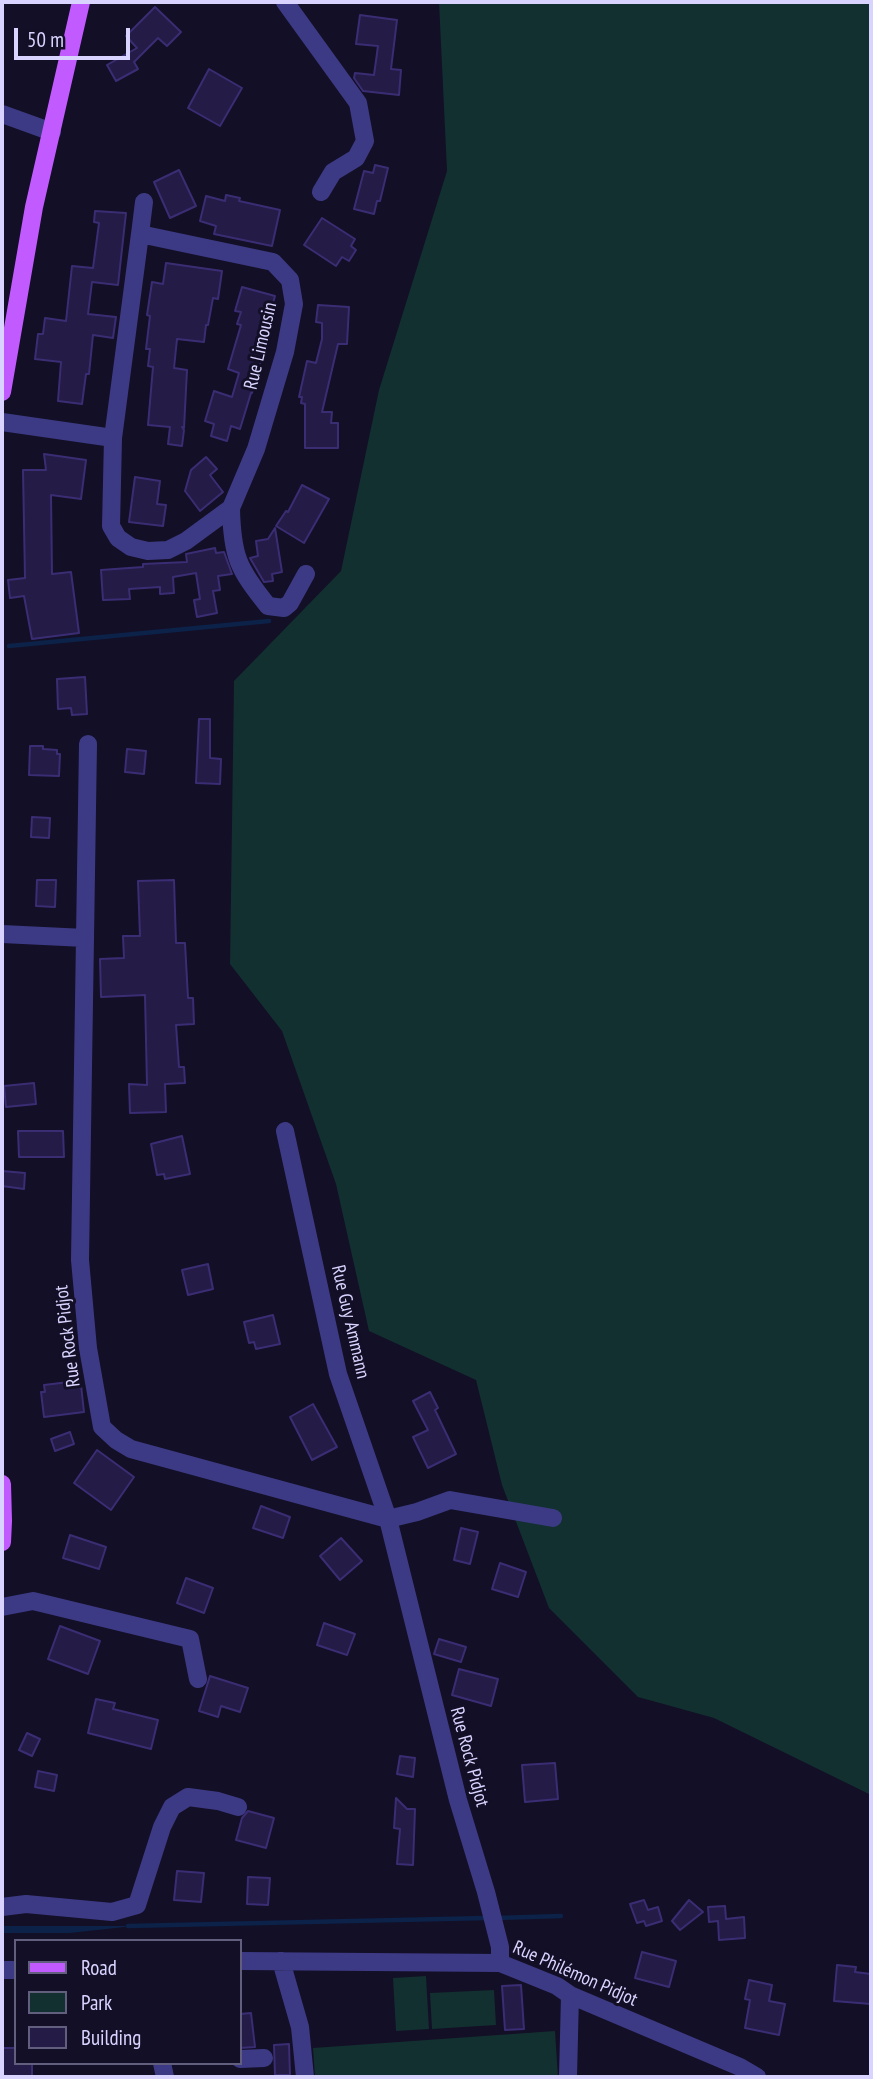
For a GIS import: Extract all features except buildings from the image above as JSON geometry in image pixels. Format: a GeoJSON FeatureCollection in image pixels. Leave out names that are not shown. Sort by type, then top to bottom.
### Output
{"type":"FeatureCollection","features":[{"type":"Feature","properties":{"kind":"main road"},"geometry":{"type":"LineString","coordinates":[[52,132],[71,2]]}},
{"type":"Feature","properties":{"kind":"main road"},"geometry":{"type":"LineString","coordinates":[[2,392],[34,206],[81,2]]}},
{"type":"Feature","properties":{"kind":"main road"},"geometry":{"type":"LineString","coordinates":[[2,1484],[2,1542]]}},
{"type":"Feature","properties":{"kind":"street"},"geometry":{"type":"LineString","coordinates":[[285,2],[358,103],[365,141],[356,158],[333,172],[321,192]]}},
{"type":"Feature","properties":{"kind":"street"},"geometry":{"type":"LineString","coordinates":[[2,114],[52,132]]}},
{"type":"Feature","properties":{"kind":"street"},"geometry":{"type":"LineString","coordinates":[[144,202],[113,438],[111,526],[118,538],[131,547],[148,551],[168,550],[186,541],[231,508]]}},
{"type":"Feature","properties":{"kind":"street","name":"Rue Limousin"},"geometry":{"type":"LineString","coordinates":[[140,234],[273,262],[290,280],[294,304],[285,352],[256,449],[231,508]]}},
{"type":"Feature","properties":{"kind":"street"},"geometry":{"type":"LineString","coordinates":[[2,422],[113,438]]}},
{"type":"Feature","properties":{"kind":"street"},"geometry":{"type":"LineString","coordinates":[[231,508],[236,558],[246,578],[268,606],[284,608],[290,603],[306,574]]}},
{"type":"Feature","properties":{"kind":"street","name":"Rue Rock Pidjot"},"geometry":{"type":"LineString","coordinates":[[88,744],[80,1260],[88,1348],[102,1427],[131,1449],[388,1519],[450,1500],[553,1518]]}},
{"type":"Feature","properties":{"kind":"street"},"geometry":{"type":"LineString","coordinates":[[2,934],[85,938]]}},
{"type":"Feature","properties":{"kind":"street","name":"Rue Guy Ammann"},"geometry":{"type":"LineString","coordinates":[[285,1131],[338,1374],[388,1519]]}},
{"type":"Feature","properties":{"kind":"street","name":"Rue Rock Pidjot"},"geometry":{"type":"LineString","coordinates":[[388,1519],[458,1800],[486,1892],[500,1955]]}},
{"type":"Feature","properties":{"kind":"street"},"geometry":{"type":"LineString","coordinates":[[2,1607],[33,1601],[190,1639],[198,1679]]}},
{"type":"Feature","properties":{"kind":"street"},"geometry":{"type":"LineString","coordinates":[[2,1907],[26,1904],[113,1912],[137,1905],[162,1827],[172,1807],[188,1797],[238,1807]]}},
{"type":"Feature","properties":{"kind":"street","name":"Rue Philémon Pidjot"},"geometry":{"type":"LineString","coordinates":[[242,1961],[500,1955],[570,1994],[740,2067],[757,2077]]}},
{"type":"Feature","properties":{"kind":"street"},"geometry":{"type":"LineString","coordinates":[[281,1961],[300,2026],[305,2077]]}},
{"type":"Feature","properties":{"kind":"street"},"geometry":{"type":"LineString","coordinates":[[568,2077],[570,1994]]}},
{"type":"Feature","properties":{"kind":"street"},"geometry":{"type":"LineString","coordinates":[[242,2059],[264,2058]]}},
{"type":"Feature","properties":{"kind":"green space"},"geometry":{"type":"Polygon","coordinates":[[[439,2],[871,2],[871,1795],[714,1718],[638,1697],[549,1608],[502,1485],[476,1380],[369,1331],[336,1184],[282,1031],[230,964],[234,681],[341,571],[379,390],[447,171],[439,2]]]}},
{"type":"Feature","properties":{"kind":"green space"},"geometry":{"type":"Polygon","coordinates":[[[426,1976],[429,2029],[396,2031],[393,1978],[426,1976]]]}},
{"type":"Feature","properties":{"kind":"green space"},"geometry":{"type":"Polygon","coordinates":[[[494,1990],[496,2025],[432,2029],[430,1993],[494,1990]]]}},
{"type":"Feature","properties":{"kind":"green space"},"geometry":{"type":"Polygon","coordinates":[[[555,2031],[558,2077],[315,2077],[313,2048],[555,2031]]]}},
{"type":"Feature","properties":{"kind":"water"},"geometry":{"type":"Polygon","coordinates":[[[2,1926],[134,1926],[70,1933],[2,1933],[2,1926]]]}},
{"type":"Feature","properties":{"kind":"waterway"},"geometry":{"type":"LineString","coordinates":[[9,646],[269,621]]}},
{"type":"Feature","properties":{"kind":"waterway"},"geometry":{"type":"LineString","coordinates":[[496,1918],[561,1916]]}},
{"type":"Feature","properties":{"kind":"waterway"},"geometry":{"type":"LineString","coordinates":[[128,1926],[487,1918]]}}]}
